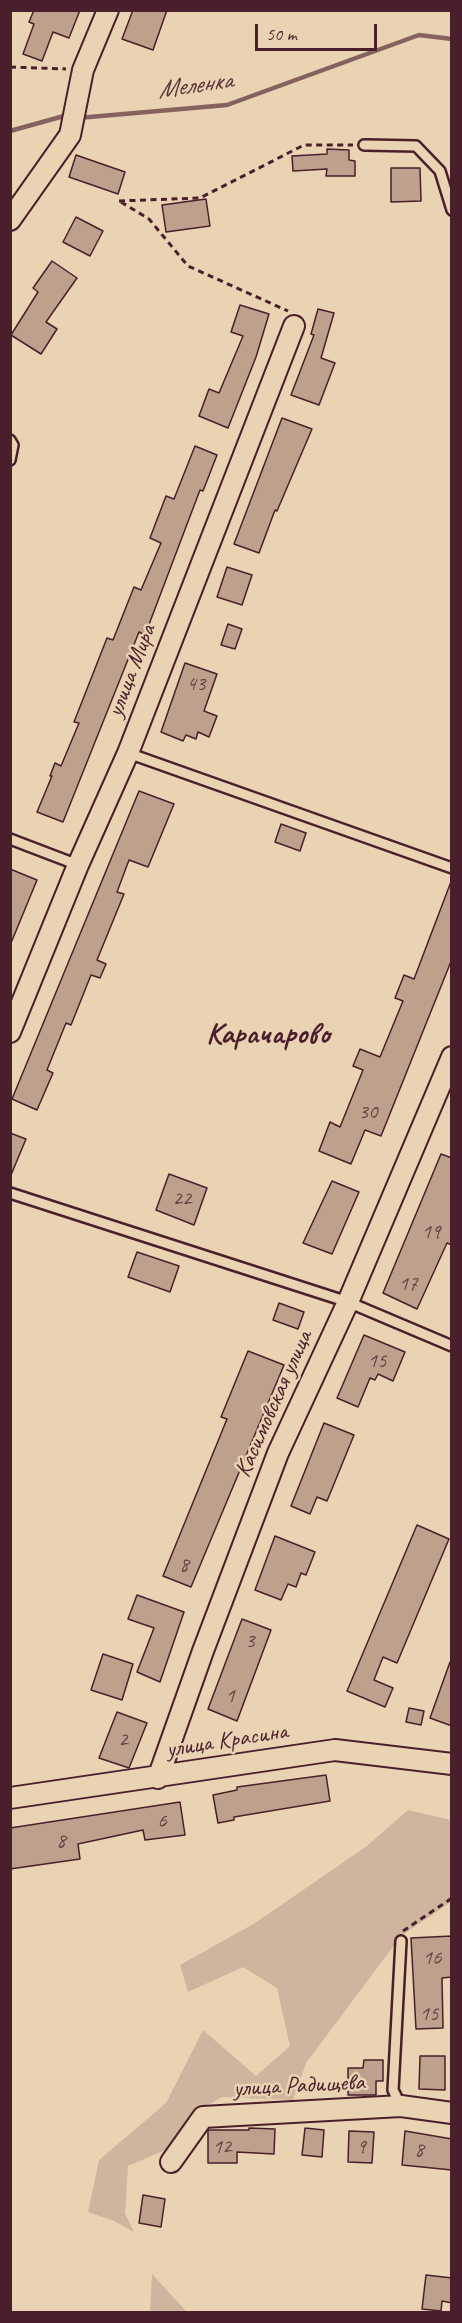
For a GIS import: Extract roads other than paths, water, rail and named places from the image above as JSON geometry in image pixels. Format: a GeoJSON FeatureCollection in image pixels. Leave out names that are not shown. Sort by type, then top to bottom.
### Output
{"type":"FeatureCollection","features":[{"type":"Feature","properties":{"kind":"street"},"geometry":{"type":"LineString","coordinates":[[10,220],[70,135],[83,70],[108,10]]}},
{"type":"Feature","properties":{"kind":"street","name":"улица Мира"},"geometry":{"type":"LineString","coordinates":[[10,1032],[78,865],[128,753],[294,327]]}},
{"type":"Feature","properties":{"kind":"street","name":"Касимовская улица"},"geometry":{"type":"LineString","coordinates":[[158,1778],[278,1453],[348,1302],[452,1057]]}},
{"type":"Feature","properties":{"kind":"street","name":"улица Красина"},"geometry":{"type":"LineString","coordinates":[[10,1798],[158,1778],[335,1749],[452,1764]]}},
{"type":"Feature","properties":{"kind":"street","name":"улица Радищева"},"geometry":{"type":"LineString","coordinates":[[171,2162],[203,2117],[401,2106],[452,2112]]}},
{"type":"Feature","properties":{"kind":"lane"},"geometry":{"type":"LineString","coordinates":[[364,145],[416,146],[440,171],[452,210]]}},
{"type":"Feature","properties":{"kind":"lane"},"geometry":{"type":"LineString","coordinates":[[10,440],[13,445],[10,460]]}},
{"type":"Feature","properties":{"kind":"lane"},"geometry":{"type":"LineString","coordinates":[[128,753],[452,868]]}},
{"type":"Feature","properties":{"kind":"lane"},"geometry":{"type":"LineString","coordinates":[[10,839],[78,865]]}},
{"type":"Feature","properties":{"kind":"lane"},"geometry":{"type":"LineString","coordinates":[[10,1193],[348,1302],[452,1346]]}},
{"type":"Feature","properties":{"kind":"lane"},"geometry":{"type":"LineString","coordinates":[[401,1941],[393,2090],[401,2106]]}},
{"type":"Feature","properties":{"kind":"waterway","name":"Меленка"},"geometry":{"type":"LineString","coordinates":[[78,118],[227,105],[419,35],[452,39]]}},
{"type":"Feature","properties":{"kind":"waterway","name":"Меленка"},"geometry":{"type":"LineString","coordinates":[[10,131],[64,116]]}},
{"type":"Feature","properties":{"kind":"district","name":"Карачарово"},"geometry":{"type":"Point","coordinates":[268,1035]}}]}
